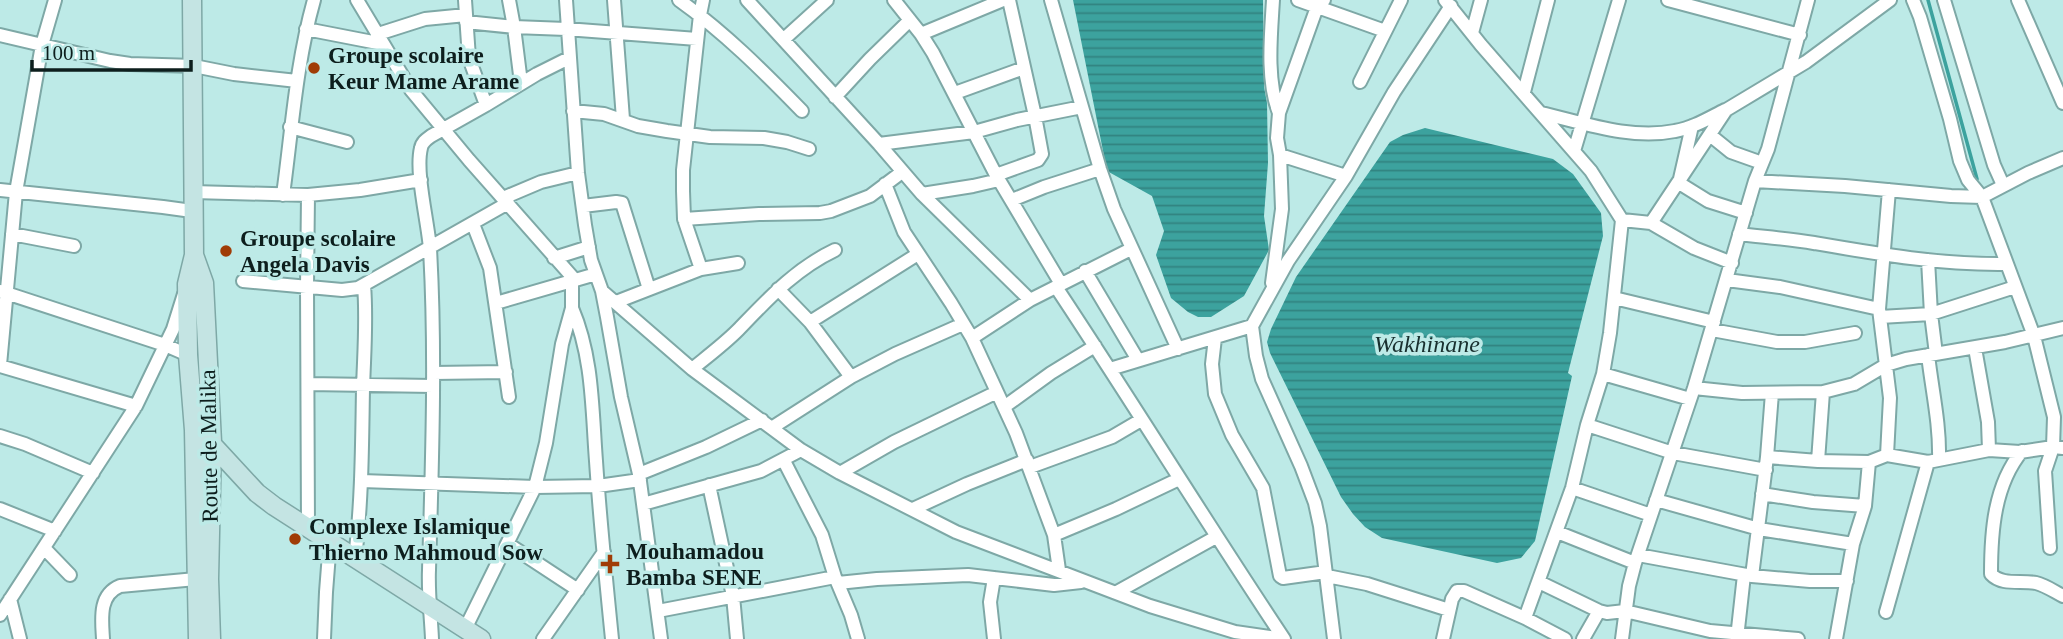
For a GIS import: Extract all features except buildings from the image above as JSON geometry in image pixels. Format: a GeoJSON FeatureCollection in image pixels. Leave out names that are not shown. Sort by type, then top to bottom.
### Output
{"type":"FeatureCollection","features":[{"type":"Feature","properties":{"kind":"main road","name":"Route de Malika"},"geometry":{"type":"LineString","coordinates":[[192,0],[194,255],[187,284],[197,521],[198,639]]}},
{"type":"Feature","properties":{"kind":"main road","name":"Route de Malika"},"geometry":{"type":"LineString","coordinates":[[194,255],[204,283],[212,442],[209,579],[211,639]]}},
{"type":"Feature","properties":{"kind":"main road"},"geometry":{"type":"LineString","coordinates":[[194,430],[212,442],[257,493],[274,506],[481,639]]}},
{"type":"Feature","properties":{"kind":"street"},"geometry":{"type":"LineString","coordinates":[[55,0],[42,45],[16,192],[4,292],[0,365],[136,406]]}},
{"type":"Feature","properties":{"kind":"street"},"geometry":{"type":"LineString","coordinates":[[284,195],[297,81],[314,0]]}},
{"type":"Feature","properties":{"kind":"street"},"geometry":{"type":"LineString","coordinates":[[357,0],[411,90],[574,281],[572,307],[562,344],[546,443],[535,487],[465,629]]}},
{"type":"Feature","properties":{"kind":"street"},"geometry":{"type":"LineString","coordinates":[[465,0],[469,58],[486,106]]}},
{"type":"Feature","properties":{"kind":"street"},"geometry":{"type":"LineString","coordinates":[[509,0],[521,83]]}},
{"type":"Feature","properties":{"kind":"street"},"geometry":{"type":"LineString","coordinates":[[566,0],[578,173],[589,247],[602,291],[639,477],[661,639]]}},
{"type":"Feature","properties":{"kind":"street"},"geometry":{"type":"LineString","coordinates":[[614,0],[623,119]]}},
{"type":"Feature","properties":{"kind":"street"},"geometry":{"type":"LineString","coordinates":[[679,0],[746,55],[802,111]]}},
{"type":"Feature","properties":{"kind":"street"},"geometry":{"type":"LineString","coordinates":[[701,269],[684,219],[683,170],[703,0]]}},
{"type":"Feature","properties":{"kind":"street"},"geometry":{"type":"LineString","coordinates":[[747,0],[922,194],[1030,300]]}},
{"type":"Feature","properties":{"kind":"street"},"geometry":{"type":"LineString","coordinates":[[784,39],[827,0]]}},
{"type":"Feature","properties":{"kind":"street"},"geometry":{"type":"LineString","coordinates":[[894,0],[920,34],[955,93],[997,177],[1095,346],[1283,639]]}},
{"type":"Feature","properties":{"kind":"street"},"geometry":{"type":"LineString","coordinates":[[920,34],[1003,0]]}},
{"type":"Feature","properties":{"kind":"street"},"geometry":{"type":"LineString","coordinates":[[922,194],[973,186],[1040,158],[1042,147],[1009,0]]}},
{"type":"Feature","properties":{"kind":"street"},"geometry":{"type":"LineString","coordinates":[[1051,0],[1100,169],[1131,249],[1178,349]]}},
{"type":"Feature","properties":{"kind":"street"},"geometry":{"type":"LineString","coordinates":[[1273,0],[1272,65],[1274,101],[1279,113]]}},
{"type":"Feature","properties":{"kind":"street"},"geometry":{"type":"LineString","coordinates":[[1298,0],[1321,4],[1385,31]]}},
{"type":"Feature","properties":{"kind":"street"},"geometry":{"type":"LineString","coordinates":[[1360,82],[1401,0]]}},
{"type":"Feature","properties":{"kind":"street"},"geometry":{"type":"LineString","coordinates":[[1472,33],[1481,0]]}},
{"type":"Feature","properties":{"kind":"street"},"geometry":{"type":"LineString","coordinates":[[1524,92],[1548,0]]}},
{"type":"Feature","properties":{"kind":"street"},"geometry":{"type":"LineString","coordinates":[[1574,151],[1619,0]]}},
{"type":"Feature","properties":{"kind":"street"},"geometry":{"type":"LineString","coordinates":[[1668,0],[1800,35]]}},
{"type":"Feature","properties":{"kind":"street"},"geometry":{"type":"LineString","coordinates":[[1622,639],[1629,586],[1713,326],[1790,71],[1808,0]]}},
{"type":"Feature","properties":{"kind":"street"},"geometry":{"type":"LineString","coordinates":[[1541,113],[1625,132],[1653,134],[1692,126],[1726,110],[1806,62],[1890,0]]}},
{"type":"Feature","properties":{"kind":"street"},"geometry":{"type":"LineString","coordinates":[[1913,0],[1960,161],[1968,180],[1982,197],[2034,336],[2054,416],[2058,448],[2045,471],[2050,548]]}},
{"type":"Feature","properties":{"kind":"street"},"geometry":{"type":"LineString","coordinates":[[1944,0],[2003,185]]}},
{"type":"Feature","properties":{"kind":"street"},"geometry":{"type":"LineString","coordinates":[[2018,0],[2063,103]]}},
{"type":"Feature","properties":{"kind":"street"},"geometry":{"type":"LineString","coordinates":[[1334,639],[1315,503],[1262,379],[1252,326],[1272,289],[1346,176],[1448,3],[1481,46],[1574,151],[1598,181],[1622,220],[1611,333],[1603,374],[1572,488],[1525,618]]}},
{"type":"Feature","properties":{"kind":"street"},"geometry":{"type":"LineString","coordinates":[[1272,289],[1282,209],[1277,138],[1279,113],[1321,4]]}},
{"type":"Feature","properties":{"kind":"street"},"geometry":{"type":"LineString","coordinates":[[306,29],[381,39],[425,19],[466,19],[514,27],[697,39]]}},
{"type":"Feature","properties":{"kind":"street"},"geometry":{"type":"LineString","coordinates":[[835,97],[910,20]]}},
{"type":"Feature","properties":{"kind":"street"},"geometry":{"type":"LineString","coordinates":[[0,35],[130,64],[194,66],[234,74],[297,81]]}},
{"type":"Feature","properties":{"kind":"street"},"geometry":{"type":"LineString","coordinates":[[432,639],[429,568],[433,380],[430,248],[421,180],[422,144],[521,83],[569,58]]}},
{"type":"Feature","properties":{"kind":"street"},"geometry":{"type":"LineString","coordinates":[[955,93],[1024,68]]}},
{"type":"Feature","properties":{"kind":"street"},"geometry":{"type":"LineString","coordinates":[[879,144],[974,131],[1083,107]]}},
{"type":"Feature","properties":{"kind":"street"},"geometry":{"type":"LineString","coordinates":[[1651,223],[1726,110]]}},
{"type":"Feature","properties":{"kind":"street"},"geometry":{"type":"LineString","coordinates":[[573,111],[604,114],[638,126],[710,137],[764,138],[809,149]]}},
{"type":"Feature","properties":{"kind":"street"},"geometry":{"type":"LineString","coordinates":[[1679,183],[1692,126]]}},
{"type":"Feature","properties":{"kind":"street"},"geometry":{"type":"LineString","coordinates":[[290,127],[347,142]]}},
{"type":"Feature","properties":{"kind":"street"},"geometry":{"type":"LineString","coordinates":[[1710,135],[1731,152],[1762,163]]}},
{"type":"Feature","properties":{"kind":"street"},"geometry":{"type":"LineString","coordinates":[[1280,155],[1346,176]]}},
{"type":"Feature","properties":{"kind":"street"},"geometry":{"type":"LineString","coordinates":[[1755,181],[1982,197],[2063,158]]}},
{"type":"Feature","properties":{"kind":"street"},"geometry":{"type":"LineString","coordinates":[[1012,200],[1100,169]]}},
{"type":"Feature","properties":{"kind":"street"},"geometry":{"type":"LineString","coordinates":[[684,219],[820,213],[850,205],[877,192],[902,172]]}},
{"type":"Feature","properties":{"kind":"street"},"geometry":{"type":"LineString","coordinates":[[243,281],[342,290],[364,285],[473,224],[506,200],[541,182],[578,173]]}},
{"type":"Feature","properties":{"kind":"street"},"geometry":{"type":"LineString","coordinates":[[193,192],[308,195],[421,180]]}},
{"type":"Feature","properties":{"kind":"street"},"geometry":{"type":"LineString","coordinates":[[1679,183],[1719,205],[1746,213]]}},
{"type":"Feature","properties":{"kind":"street"},"geometry":{"type":"LineString","coordinates":[[885,184],[904,232],[972,338],[1004,407],[1054,535],[1059,570]]}},
{"type":"Feature","properties":{"kind":"street"},"geometry":{"type":"LineString","coordinates":[[0,190],[192,211]]}},
{"type":"Feature","properties":{"kind":"street"},"geometry":{"type":"LineString","coordinates":[[1887,456],[1890,398],[1880,313],[1889,190]]}},
{"type":"Feature","properties":{"kind":"street"},"geometry":{"type":"LineString","coordinates":[[308,195],[308,528]]}},
{"type":"Feature","properties":{"kind":"street"},"geometry":{"type":"LineString","coordinates":[[583,206],[622,203],[649,289]]}},
{"type":"Feature","properties":{"kind":"street"},"geometry":{"type":"LineString","coordinates":[[1622,220],[1651,223],[1694,248],[1732,262]]}},
{"type":"Feature","properties":{"kind":"street"},"geometry":{"type":"LineString","coordinates":[[473,224],[490,268],[509,397]]}},
{"type":"Feature","properties":{"kind":"street"},"geometry":{"type":"LineString","coordinates":[[12,234],[74,246]]}},
{"type":"Feature","properties":{"kind":"street"},"geometry":{"type":"LineString","coordinates":[[1740,234],[1959,264],[2006,264]]}},
{"type":"Feature","properties":{"kind":"street"},"geometry":{"type":"LineString","coordinates":[[554,258],[589,247]]}},
{"type":"Feature","properties":{"kind":"street"},"geometry":{"type":"LineString","coordinates":[[972,338],[1030,300],[1131,249]]}},
{"type":"Feature","properties":{"kind":"street"},"geometry":{"type":"LineString","coordinates":[[692,369],[737,331],[778,289],[805,267],[835,250]]}},
{"type":"Feature","properties":{"kind":"street"},"geometry":{"type":"LineString","coordinates":[[810,321],[918,254]]}},
{"type":"Feature","properties":{"kind":"street"},"geometry":{"type":"LineString","coordinates":[[1886,612],[1934,460],[1937,415],[1928,260]]}},
{"type":"Feature","properties":{"kind":"street"},"geometry":{"type":"LineString","coordinates":[[616,302],[701,269],[738,263]]}},
{"type":"Feature","properties":{"kind":"street"},"geometry":{"type":"LineString","coordinates":[[1085,271],[1138,360]]}},
{"type":"Feature","properties":{"kind":"street"},"geometry":{"type":"LineString","coordinates":[[496,303],[596,274]]}},
{"type":"Feature","properties":{"kind":"street"},"geometry":{"type":"LineString","coordinates":[[1727,280],[1780,287],[1880,313],[1931,314],[2015,287]]}},
{"type":"Feature","properties":{"kind":"street"},"geometry":{"type":"LineString","coordinates":[[0,614],[136,406],[173,329],[187,284]]}},
{"type":"Feature","properties":{"kind":"street"},"geometry":{"type":"LineString","coordinates":[[355,558],[362,481],[366,326],[364,285]]}},
{"type":"Feature","properties":{"kind":"street"},"geometry":{"type":"LineString","coordinates":[[778,289],[810,321],[851,376]]}},
{"type":"Feature","properties":{"kind":"street"},"geometry":{"type":"LineString","coordinates":[[602,291],[692,369],[801,450],[840,473],[957,532],[1150,606],[1235,632],[1283,639]]}},
{"type":"Feature","properties":{"kind":"street"},"geometry":{"type":"LineString","coordinates":[[4,292],[188,355]]}},
{"type":"Feature","properties":{"kind":"street"},"geometry":{"type":"LineString","coordinates":[[1614,298],[1777,342],[1805,342],[1855,333]]}},
{"type":"Feature","properties":{"kind":"street"},"geometry":{"type":"LineString","coordinates":[[572,307],[584,340],[589,371],[612,639]]}},
{"type":"Feature","properties":{"kind":"street"},"geometry":{"type":"LineString","coordinates":[[362,481],[535,487],[598,486],[639,477],[767,424],[851,376],[963,324]]}},
{"type":"Feature","properties":{"kind":"street"},"geometry":{"type":"LineString","coordinates":[[1111,369],[1252,326]]}},
{"type":"Feature","properties":{"kind":"street"},"geometry":{"type":"LineString","coordinates":[[1603,374],[1692,394],[1823,392],[1854,384],[1886,365],[2063,328]]}},
{"type":"Feature","properties":{"kind":"street"},"geometry":{"type":"LineString","coordinates":[[1215,338],[1212,364],[1215,394],[1232,435],[1263,488],[1280,576],[1283,579],[1326,574],[1367,584],[1449,611]]}},
{"type":"Feature","properties":{"kind":"street"},"geometry":{"type":"LineString","coordinates":[[1004,407],[1095,346]]}},
{"type":"Feature","properties":{"kind":"street"},"geometry":{"type":"LineString","coordinates":[[1975,348],[1995,450]]}},
{"type":"Feature","properties":{"kind":"street"},"geometry":{"type":"LineString","coordinates":[[308,384],[433,380],[506,372]]}},
{"type":"Feature","properties":{"kind":"street"},"geometry":{"type":"LineString","coordinates":[[840,473],[894,442],[997,392]]}},
{"type":"Feature","properties":{"kind":"street"},"geometry":{"type":"LineString","coordinates":[[1818,461],[1823,392]]}},
{"type":"Feature","properties":{"kind":"street"},"geometry":{"type":"LineString","coordinates":[[1737,636],[1759,529],[1772,393]]}},
{"type":"Feature","properties":{"kind":"street"},"geometry":{"type":"LineString","coordinates":[[913,509],[977,480],[1112,437],[1141,421]]}},
{"type":"Feature","properties":{"kind":"street"},"geometry":{"type":"LineString","coordinates":[[1587,425],[1673,453],[1767,463],[1869,462],[1887,456],[1934,460],[1995,450],[2021,452],[2058,448]]}},
{"type":"Feature","properties":{"kind":"street"},"geometry":{"type":"LineString","coordinates":[[0,436],[93,473]]}},
{"type":"Feature","properties":{"kind":"street"},"geometry":{"type":"LineString","coordinates":[[643,504],[761,471],[801,450]]}},
{"type":"Feature","properties":{"kind":"street"},"geometry":{"type":"LineString","coordinates":[[2021,452],[2013,461],[2006,477],[1992,526],[1991,574],[1993,578],[2003,581],[2039,584],[2063,596]]}},
{"type":"Feature","properties":{"kind":"street"},"geometry":{"type":"LineString","coordinates":[[784,461],[822,535],[858,639]]}},
{"type":"Feature","properties":{"kind":"street"},"geometry":{"type":"LineString","coordinates":[[1836,639],[1853,544],[1865,506],[1869,462]]}},
{"type":"Feature","properties":{"kind":"street"},"geometry":{"type":"LineString","coordinates":[[1054,535],[1179,479]]}},
{"type":"Feature","properties":{"kind":"street"},"geometry":{"type":"LineString","coordinates":[[709,485],[733,596],[737,639]]}},
{"type":"Feature","properties":{"kind":"street"},"geometry":{"type":"LineString","coordinates":[[1572,488],[1651,515]]}},
{"type":"Feature","properties":{"kind":"street"},"geometry":{"type":"LineString","coordinates":[[1762,494],[1865,506]]}},
{"type":"Feature","properties":{"kind":"street"},"geometry":{"type":"LineString","coordinates":[[1656,500],[1759,529],[1853,544]]}},
{"type":"Feature","properties":{"kind":"street"},"geometry":{"type":"LineString","coordinates":[[0,509],[55,531]]}},
{"type":"Feature","properties":{"kind":"street"},"geometry":{"type":"LineString","coordinates":[[1557,532],[1637,559],[1748,576],[1847,581]]}},
{"type":"Feature","properties":{"kind":"street"},"geometry":{"type":"LineString","coordinates":[[1117,592],[1216,537]]}},
{"type":"Feature","properties":{"kind":"street"},"geometry":{"type":"LineString","coordinates":[[324,639],[330,541]]}},
{"type":"Feature","properties":{"kind":"street"},"geometry":{"type":"LineString","coordinates":[[508,544],[578,590]]}},
{"type":"Feature","properties":{"kind":"street"},"geometry":{"type":"LineString","coordinates":[[44,548],[70,575]]}},
{"type":"Feature","properties":{"kind":"street"},"geometry":{"type":"LineString","coordinates":[[543,639],[604,552]]}},
{"type":"Feature","properties":{"kind":"street"},"geometry":{"type":"LineString","coordinates":[[658,611],[836,580],[968,575],[1054,585],[1084,581]]}},
{"type":"Feature","properties":{"kind":"street"},"geometry":{"type":"LineString","coordinates":[[994,578],[990,602],[994,639]]}},
{"type":"Feature","properties":{"kind":"street"},"geometry":{"type":"LineString","coordinates":[[103,639],[102,609],[114,588],[196,579]]}},
{"type":"Feature","properties":{"kind":"street"},"geometry":{"type":"LineString","coordinates":[[1539,582],[1599,611],[1625,611],[1737,636],[1798,639]]}},
{"type":"Feature","properties":{"kind":"street"},"geometry":{"type":"LineString","coordinates":[[1443,639],[1457,591],[1464,591],[1525,618],[1565,639]]}},
{"type":"Feature","properties":{"kind":"street"},"geometry":{"type":"LineString","coordinates":[[10,599],[20,639]]}},
{"type":"Feature","properties":{"kind":"street"},"geometry":{"type":"LineString","coordinates":[[1583,639],[1599,611]]}},
{"type":"Feature","properties":{"kind":"water"},"geometry":{"type":"Polygon","coordinates":[[[1073,0],[1263,0],[1268,163],[1264,216],[1269,250],[1244,296],[1211,317],[1198,317],[1171,298],[1156,255],[1164,231],[1152,196],[1107,171],[1073,0]]]}},
{"type":"Feature","properties":{"kind":"water","name":"Wakhinane"},"geometry":{"type":"Polygon","coordinates":[[[1425,128],[1553,159],[1573,174],[1601,213],[1603,236],[1568,373],[1572,376],[1535,541],[1521,558],[1497,563],[1382,538],[1365,527],[1341,497],[1267,342],[1296,277],[1390,142],[1425,128]]]}},
{"type":"Feature","properties":{"kind":"waterway"},"geometry":{"type":"LineString","coordinates":[[1928,0],[1977,179]]}},
{"type":"Feature","properties":{"kind":"place","name":"Groupe scolaire Keur Mame Arame"},"geometry":{"type":"Point","coordinates":[314,68]}},
{"type":"Feature","properties":{"kind":"place","name":"Groupe scolaire Angela Davis"},"geometry":{"type":"Point","coordinates":[226,251]}},
{"type":"Feature","properties":{"kind":"place","name":"Complexe Islamique Thierno Mahmoud Sow"},"geometry":{"type":"Point","coordinates":[295,539]}},
{"type":"Feature","properties":{"kind":"place","name":"Mouhamadou Bamba SENE"},"geometry":{"type":"Point","coordinates":[610,564]}}]}
